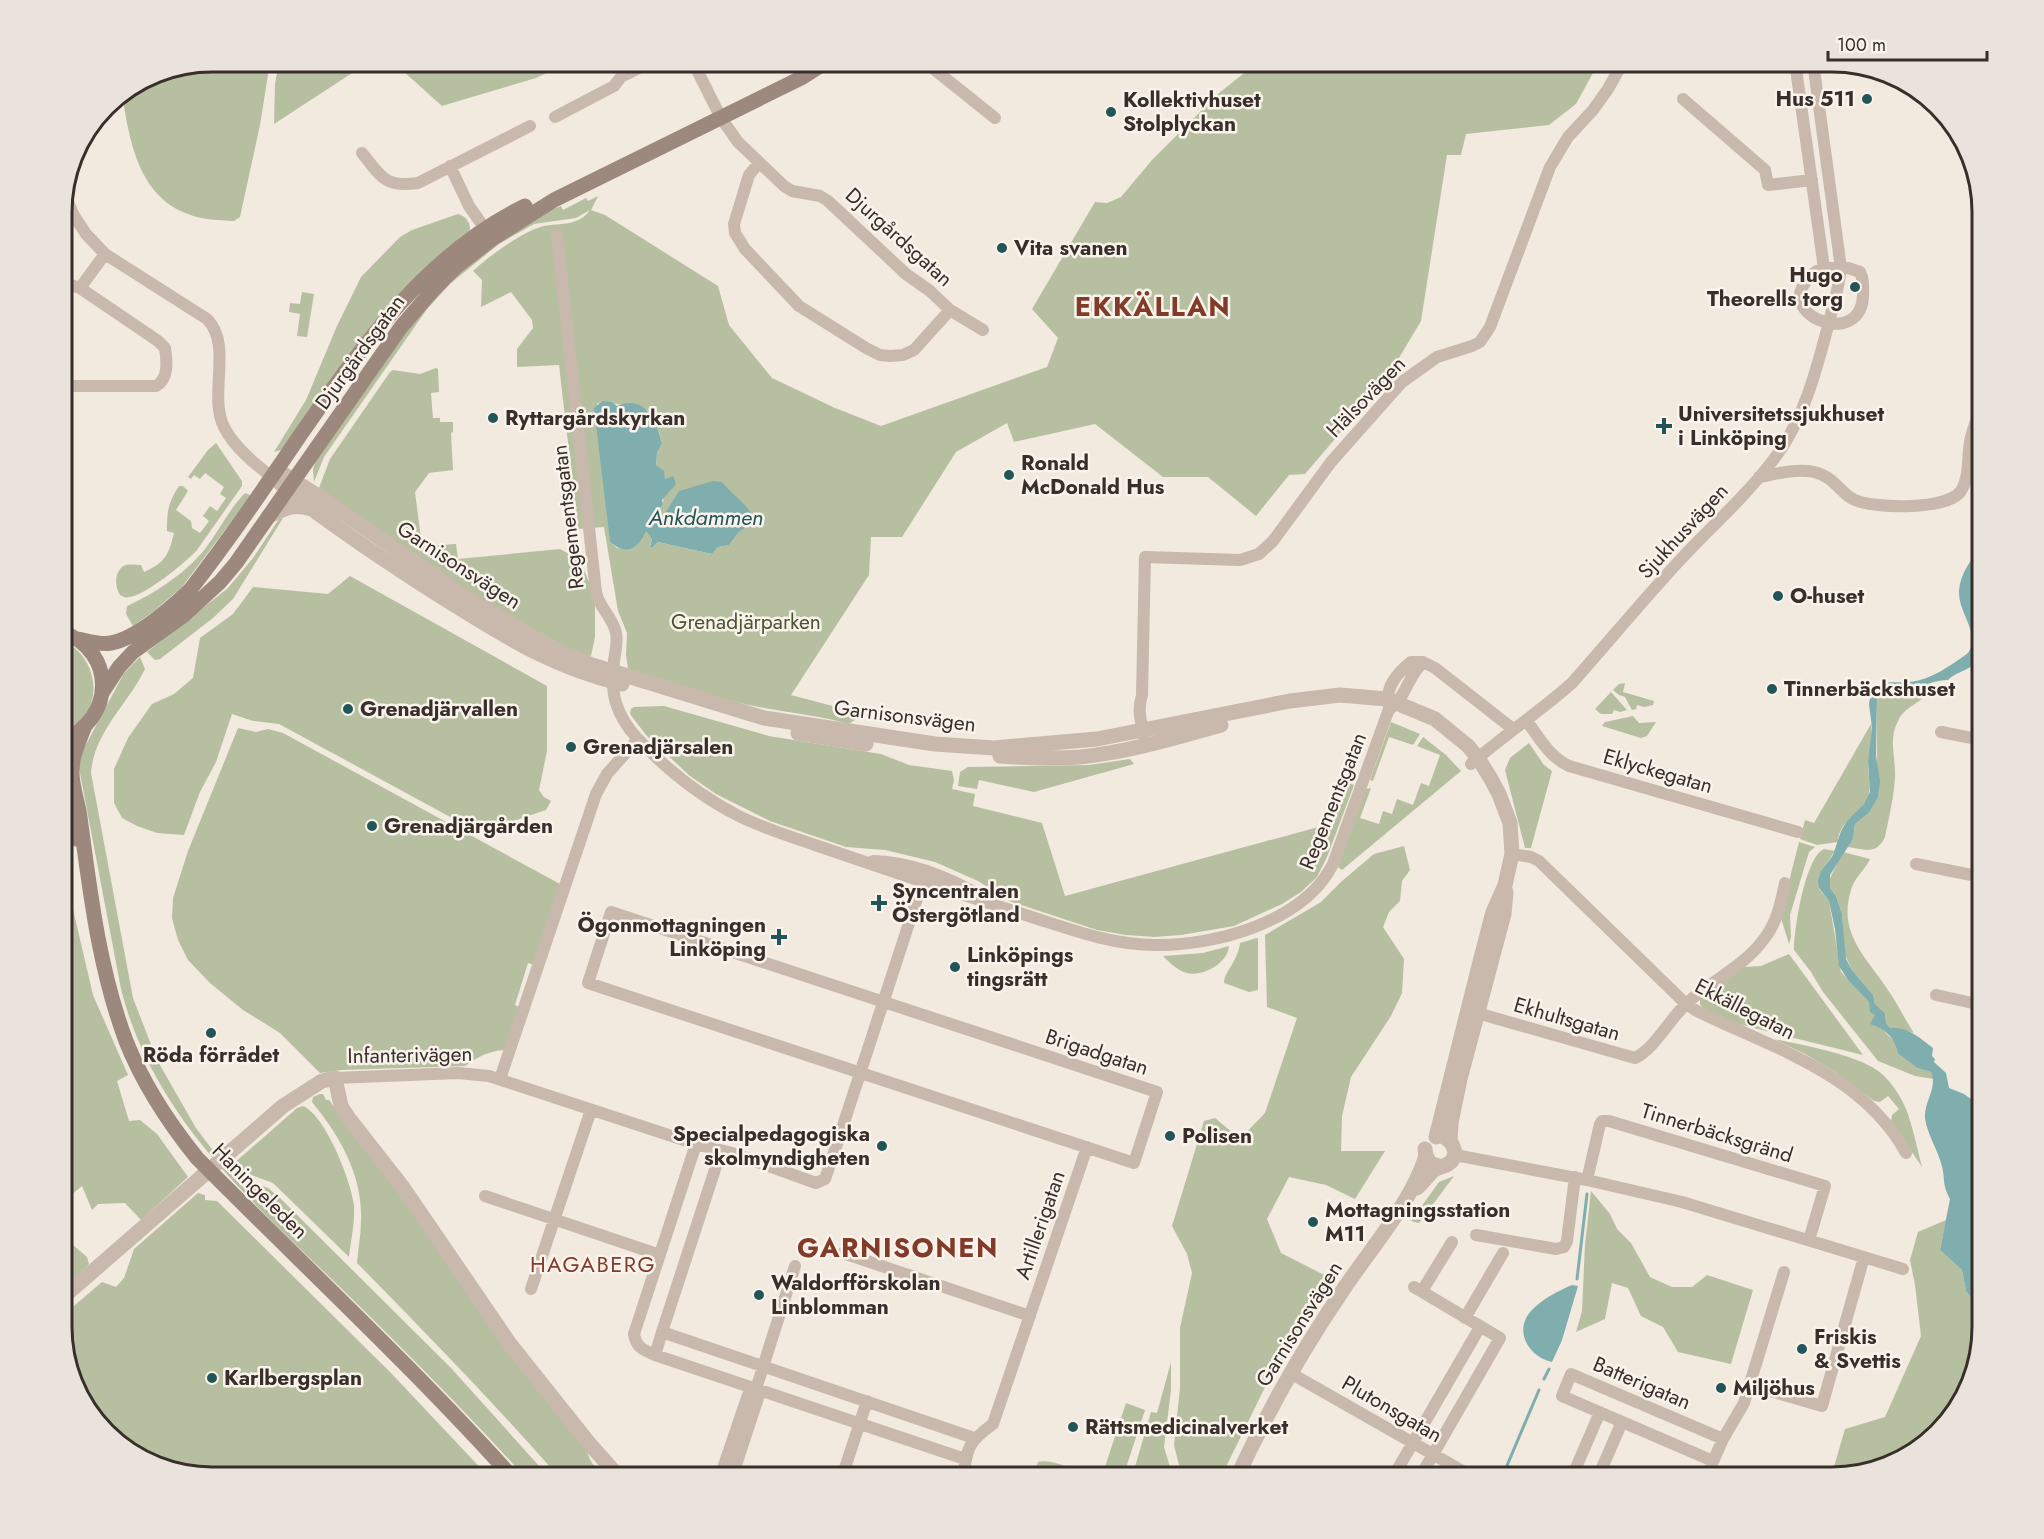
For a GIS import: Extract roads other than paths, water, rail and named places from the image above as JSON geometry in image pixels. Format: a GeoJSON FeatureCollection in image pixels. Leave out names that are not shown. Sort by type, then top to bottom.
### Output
{"type":"FeatureCollection","features":[{"type":"Feature","properties":{"kind":"main road","name":"Djurgårdsgatan"},"geometry":{"type":"LineString","coordinates":[[78,639],[109,643],[124,639],[173,606],[190,590],[275,474],[363,346],[403,299],[445,258],[795,72]]}},
{"type":"Feature","properties":{"kind":"main road","name":"Djurgårdsgatan"},"geometry":{"type":"LineString","coordinates":[[719,113],[811,72]]}},
{"type":"Feature","properties":{"kind":"main road","name":"Djurgårdsgatan"},"geometry":{"type":"LineString","coordinates":[[84,728],[96,712],[102,693],[119,667],[133,652],[183,616],[220,582],[236,563],[401,327],[418,306],[489,234]]}},
{"type":"Feature","properties":{"kind":"main road"},"geometry":{"type":"LineString","coordinates":[[72,636],[87,647],[97,663],[102,680],[102,693]]}},
{"type":"Feature","properties":{"kind":"main road"},"geometry":{"type":"LineString","coordinates":[[72,736],[84,728]]}},
{"type":"Feature","properties":{"kind":"main road","name":"Haningeleden"},"geometry":{"type":"LineString","coordinates":[[84,728],[73,758],[72,773],[86,871],[105,969],[120,1022],[146,1084],[175,1131],[197,1158],[395,1354],[469,1429],[502,1467]]}},
{"type":"Feature","properties":{"kind":"main road","name":"Haningeleden"},"geometry":{"type":"LineString","coordinates":[[72,828],[86,871]]}},
{"type":"Feature","properties":{"kind":"street"},"geometry":{"type":"LineString","coordinates":[[555,117],[614,86],[621,77],[631,72]]}},
{"type":"Feature","properties":{"kind":"street"},"geometry":{"type":"LineString","coordinates":[[698,72],[719,113]]}},
{"type":"Feature","properties":{"kind":"street"},"geometry":{"type":"LineString","coordinates":[[938,72],[995,118]]}},
{"type":"Feature","properties":{"kind":"street","name":"Hälsovägen"},"geometry":{"type":"LineString","coordinates":[[1144,739],[1147,718],[1147,708],[1142,695],[1145,556],[1240,560],[1259,554],[1273,541],[1331,462],[1402,382],[1437,357],[1480,342],[1490,327],[1550,167],[1568,137],[1600,101],[1617,72]]}},
{"type":"Feature","properties":{"kind":"street"},"geometry":{"type":"LineString","coordinates":[[1796,72],[1824,268]]}},
{"type":"Feature","properties":{"kind":"street","name":"Sjukhusvägen"},"geometry":{"type":"LineString","coordinates":[[1475,761],[1573,682],[1776,457],[1800,413],[1814,377],[1838,290],[1841,268],[1814,72]]}},
{"type":"Feature","properties":{"kind":"street"},"geometry":{"type":"LineString","coordinates":[[1683,99],[1765,170],[1768,185],[1812,180]]}},
{"type":"Feature","properties":{"kind":"street","name":"Djurgårdsgatan"},"geometry":{"type":"LineString","coordinates":[[719,113],[732,134],[784,186],[792,191],[820,196],[828,201],[906,274],[930,291],[950,310],[983,330]]}},
{"type":"Feature","properties":{"kind":"street"},"geometry":{"type":"LineString","coordinates":[[362,153],[386,181],[402,186],[418,183],[530,126]]}},
{"type":"Feature","properties":{"kind":"street","name":"Djurgårdsgatan"},"geometry":{"type":"LineString","coordinates":[[759,163],[749,175],[734,224],[735,233],[745,249],[799,306],[866,348],[880,355],[890,356],[903,355],[914,350],[950,310]]}},
{"type":"Feature","properties":{"kind":"street"},"geometry":{"type":"LineString","coordinates":[[450,166],[469,206],[489,234]]}},
{"type":"Feature","properties":{"kind":"street"},"geometry":{"type":"LineString","coordinates":[[72,212],[86,234],[105,254],[207,319],[215,327],[218,348],[219,407],[224,428],[259,467],[275,474]]}},
{"type":"Feature","properties":{"kind":"street","name":"Regementsgatan"},"geometry":{"type":"LineString","coordinates":[[557,235],[596,592],[617,634],[613,677],[618,711],[625,724],[638,739],[676,773],[721,806],[770,829],[863,861],[885,861],[925,876],[964,886],[994,905],[1090,936],[1132,944],[1171,945],[1204,942],[1271,920],[1312,894],[1328,874],[1392,703]]}},
{"type":"Feature","properties":{"kind":"street"},"geometry":{"type":"LineString","coordinates":[[80,288],[105,254]]}},
{"type":"Feature","properties":{"kind":"street"},"geometry":{"type":"LineString","coordinates":[[1841,268],[1860,272],[1863,281],[1861,311],[1856,317],[1841,322],[1829,323],[1814,318],[1808,313],[1800,298],[1801,288],[1817,270],[1841,268]]}},
{"type":"Feature","properties":{"kind":"street"},"geometry":{"type":"LineString","coordinates":[[72,285],[80,288],[158,341],[165,348],[166,374],[162,383],[156,386],[72,386]]}},
{"type":"Feature","properties":{"kind":"street"},"geometry":{"type":"LineString","coordinates":[[1759,477],[1810,471],[1831,480],[1851,498],[1866,504],[1908,506],[1948,500],[1956,496],[1965,481],[1972,433]]}},
{"type":"Feature","properties":{"kind":"street"},"geometry":{"type":"LineString","coordinates":[[269,516],[287,506],[317,504],[307,476],[311,455]]}},
{"type":"Feature","properties":{"kind":"street","name":"Garnisonsvägen"},"geometry":{"type":"LineString","coordinates":[[275,474],[317,504],[471,601],[558,651],[613,677],[764,718],[935,744],[1020,747],[1097,739],[1144,739],[1307,698],[1340,695],[1392,703],[1440,733],[1475,761],[1511,847]]}},
{"type":"Feature","properties":{"kind":"street"},"geometry":{"type":"LineString","coordinates":[[1392,703],[1411,675],[1424,662],[1444,674],[1513,729]]}},
{"type":"Feature","properties":{"kind":"street","name":"Eklyckegatan"},"geometry":{"type":"LineString","coordinates":[[1526,720],[1551,754],[1569,766],[1798,832]]}},
{"type":"Feature","properties":{"kind":"street"},"geometry":{"type":"LineString","coordinates":[[1941,732],[1972,738]]}},
{"type":"Feature","properties":{"kind":"street","name":"Infanterivägen"},"geometry":{"type":"LineString","coordinates":[[610,1467],[510,1344],[402,1186],[348,1117],[341,1106],[335,1078],[458,1072],[500,1079],[596,794],[607,774],[638,739]]}},
{"type":"Feature","properties":{"kind":"street"},"geometry":{"type":"LineString","coordinates":[[1511,847],[1505,885],[1504,914],[1472,1012],[1447,1144],[1682,1202],[1903,1269]]}},
{"type":"Feature","properties":{"kind":"street","name":"Ekkällegatan"},"geometry":{"type":"LineString","coordinates":[[1511,847],[1539,861],[1686,1004],[1835,1078],[1871,1107],[1900,1142],[1906,1153]]}},
{"type":"Feature","properties":{"kind":"street"},"geometry":{"type":"LineString","coordinates":[[1916,864],[1972,875]]}},
{"type":"Feature","properties":{"kind":"street"},"geometry":{"type":"LineString","coordinates":[[500,1079],[696,1144],[732,1153],[816,1183],[821,1182],[825,1179],[925,876]]}},
{"type":"Feature","properties":{"kind":"street","name":"Ekhultsgatan"},"geometry":{"type":"LineString","coordinates":[[1472,1012],[1635,1058],[1645,1051],[1686,1004],[1753,953],[1774,923],[1785,883]]}},
{"type":"Feature","properties":{"kind":"street","name":"Brigadgatan"},"geometry":{"type":"LineString","coordinates":[[612,912],[884,1002],[1157,1092],[1134,1163],[588,983],[612,912]]}},
{"type":"Feature","properties":{"kind":"street"},"geometry":{"type":"LineString","coordinates":[[1936,995],[1972,1003]]}},
{"type":"Feature","properties":{"kind":"street"},"geometry":{"type":"LineString","coordinates":[[72,1292],[184,1190],[283,1106],[322,1081],[335,1078]]}},
{"type":"Feature","properties":{"kind":"street"},"geometry":{"type":"LineString","coordinates":[[531,1288],[591,1110]]}},
{"type":"Feature","properties":{"kind":"street","name":"Tinnerbäcksgränd"},"geometry":{"type":"LineString","coordinates":[[1476,1235],[1556,1249],[1564,1247],[1581,1178],[1600,1124],[1602,1121],[1609,1121],[1825,1186],[1809,1240]]}},
{"type":"Feature","properties":{"kind":"street"},"geometry":{"type":"LineString","coordinates":[[696,1144],[634,1334],[639,1348],[965,1460]]}},
{"type":"Feature","properties":{"kind":"street","name":"Garnisonsvägen"},"geometry":{"type":"LineString","coordinates":[[1243,1467],[1292,1374],[1343,1291],[1407,1198],[1426,1156],[1426,1145],[1447,1144],[1450,1163],[1433,1172],[1407,1198]]}},
{"type":"Feature","properties":{"kind":"street","name":"Artillerigatan"},"geometry":{"type":"LineString","coordinates":[[964,1467],[975,1438],[993,1424],[1087,1147]]}},
{"type":"Feature","properties":{"kind":"street"},"geometry":{"type":"LineString","coordinates":[[655,1355],[721,1151]]}},
{"type":"Feature","properties":{"kind":"street"},"geometry":{"type":"LineString","coordinates":[[1426,1156],[1430,1163],[1441,1167]]}},
{"type":"Feature","properties":{"kind":"street"},"geometry":{"type":"LineString","coordinates":[[485,1196],[660,1255]]}},
{"type":"Feature","properties":{"kind":"street"},"geometry":{"type":"LineString","coordinates":[[1426,1467],[1500,1338],[1418,1289],[1452,1242]]}},
{"type":"Feature","properties":{"kind":"street"},"geometry":{"type":"LineString","coordinates":[[843,1253],[1030,1316]]}},
{"type":"Feature","properties":{"kind":"street"},"geometry":{"type":"LineString","coordinates":[[1464,1318],[1503,1253]]}},
{"type":"Feature","properties":{"kind":"street"},"geometry":{"type":"LineString","coordinates":[[1750,1384],[1822,1406],[1864,1257]]}},
{"type":"Feature","properties":{"kind":"street"},"geometry":{"type":"LineString","coordinates":[[725,1467],[758,1398],[756,1389],[795,1266]]}},
{"type":"Feature","properties":{"kind":"street"},"geometry":{"type":"LineString","coordinates":[[1711,1467],[1744,1402],[1784,1272]]}},
{"type":"Feature","properties":{"kind":"street"},"geometry":{"type":"LineString","coordinates":[[1399,1467],[1480,1327]]}},
{"type":"Feature","properties":{"kind":"street"},"geometry":{"type":"LineString","coordinates":[[662,1332],[975,1438]]}},
{"type":"Feature","properties":{"kind":"street","name":"Plutonsgatan"},"geometry":{"type":"LineString","coordinates":[[1292,1374],[1454,1467]]}},
{"type":"Feature","properties":{"kind":"street","name":"Batterigatan"},"geometry":{"type":"LineString","coordinates":[[1713,1461],[1562,1396],[1571,1374],[1723,1439]]}},
{"type":"Feature","properties":{"kind":"street"},"geometry":{"type":"LineString","coordinates":[[846,1467],[867,1401]]}},
{"type":"Feature","properties":{"kind":"street","name":"Batterigatan"},"geometry":{"type":"LineString","coordinates":[[1577,1467],[1600,1412]]}},
{"type":"Feature","properties":{"kind":"street"},"geometry":{"type":"LineString","coordinates":[[735,1467],[745,1421]]}},
{"type":"Feature","properties":{"kind":"street","name":"Batterigatan"},"geometry":{"type":"LineString","coordinates":[[1603,1467],[1622,1422]]}},
{"type":"Feature","properties":{"kind":"water","name":"Ankdammen"},"geometry":{"type":"Polygon","coordinates":[[[602,401],[612,402],[617,406],[635,403],[648,411],[653,418],[662,443],[657,453],[656,465],[664,471],[665,479],[673,476],[676,484],[662,500],[663,504],[654,516],[662,518],[679,491],[713,481],[722,482],[743,503],[753,517],[752,524],[739,532],[729,545],[718,547],[712,554],[658,542],[650,547],[652,539],[646,531],[636,546],[631,548],[622,549],[610,542],[594,408],[602,401]]]}},
{"type":"Feature","properties":{"kind":"water"},"geometry":{"type":"Polygon","coordinates":[[[1971,561],[1972,638],[1959,591],[1964,572],[1971,561]]]}},
{"type":"Feature","properties":{"kind":"water"},"geometry":{"type":"Polygon","coordinates":[[[1972,638],[1972,666],[1948,680],[1880,693],[1877,697],[1876,756],[1880,781],[1878,797],[1869,813],[1855,824],[1853,839],[1830,875],[1830,888],[1836,896],[1842,914],[1846,959],[1852,970],[1873,995],[1875,1004],[1885,1013],[1886,1023],[1890,1028],[1902,1029],[1913,1034],[1933,1048],[1934,1062],[1946,1073],[1949,1088],[1972,1100],[1972,1299],[1966,1291],[1962,1270],[1940,1250],[1950,1199],[1941,1163],[1925,1118],[1933,1084],[1931,1072],[1917,1068],[1898,1053],[1889,1035],[1870,1024],[1875,1015],[1870,1012],[1869,1002],[1848,980],[1839,966],[1829,901],[1819,888],[1818,881],[1821,871],[1833,855],[1841,831],[1847,821],[1864,804],[1870,792],[1868,762],[1872,728],[1869,704],[1872,687],[1886,683],[1917,681],[1933,675],[1968,653],[1972,638]]]}},
{"type":"Feature","properties":{"kind":"water"},"geometry":{"type":"Polygon","coordinates":[[[1572,1285],[1578,1286],[1562,1340],[1552,1362],[1536,1355],[1531,1349],[1526,1342],[1523,1327],[1535,1307],[1572,1285]]]}},
{"type":"Feature","properties":{"kind":"waterway"},"geometry":{"type":"LineString","coordinates":[[1577,1279],[1587,1194]]}},
{"type":"Feature","properties":{"kind":"waterway"},"geometry":{"type":"LineString","coordinates":[[1544,1379],[1549,1369]]}},
{"type":"Feature","properties":{"kind":"waterway"},"geometry":{"type":"LineString","coordinates":[[1506,1467],[1539,1390]]}},
{"type":"Feature","properties":{"kind":"place","name":"Hus 511"},"geometry":{"type":"Point","coordinates":[1867,99]}},
{"type":"Feature","properties":{"kind":"place","name":"Kollektivhuset Stolplyckan"},"geometry":{"type":"Point","coordinates":[1111,112]}},
{"type":"Feature","properties":{"kind":"place","name":"Vita svanen"},"geometry":{"type":"Point","coordinates":[1002,248]}},
{"type":"Feature","properties":{"kind":"place","name":"Hugo Theorells torg"},"geometry":{"type":"Point","coordinates":[1855,287]}},
{"type":"Feature","properties":{"kind":"place","name":"Ryttargårdskyrkan"},"geometry":{"type":"Point","coordinates":[493,418]}},
{"type":"Feature","properties":{"kind":"place","name":"Universitetssjukhuset i Linköping"},"geometry":{"type":"Point","coordinates":[1664,426]}},
{"type":"Feature","properties":{"kind":"place","name":"Ronald McDonald Hus"},"geometry":{"type":"Point","coordinates":[1009,475]}},
{"type":"Feature","properties":{"kind":"place","name":"O-huset"},"geometry":{"type":"Point","coordinates":[1778,596]}},
{"type":"Feature","properties":{"kind":"place","name":"Tinnerbäckshuset"},"geometry":{"type":"Point","coordinates":[1772,689]}},
{"type":"Feature","properties":{"kind":"place","name":"Grenadjärvallen"},"geometry":{"type":"Point","coordinates":[348,709]}},
{"type":"Feature","properties":{"kind":"place","name":"Grenadjärsalen"},"geometry":{"type":"Point","coordinates":[571,747]}},
{"type":"Feature","properties":{"kind":"place","name":"Grenadjärgården"},"geometry":{"type":"Point","coordinates":[372,826]}},
{"type":"Feature","properties":{"kind":"place","name":"Syncentralen Östergötland"},"geometry":{"type":"Point","coordinates":[879,903]}},
{"type":"Feature","properties":{"kind":"place","name":"Ögonmottagningen Linköping"},"geometry":{"type":"Point","coordinates":[779,937]}},
{"type":"Feature","properties":{"kind":"place","name":"Linköpings tingsrätt"},"geometry":{"type":"Point","coordinates":[955,967]}},
{"type":"Feature","properties":{"kind":"place","name":"Röda förrådet"},"geometry":{"type":"Point","coordinates":[211,1033]}},
{"type":"Feature","properties":{"kind":"place","name":"Polisen"},"geometry":{"type":"Point","coordinates":[1170,1136]}},
{"type":"Feature","properties":{"kind":"place","name":"Specialpedagogiska skolmyndigheten"},"geometry":{"type":"Point","coordinates":[882,1146]}},
{"type":"Feature","properties":{"kind":"place","name":"Mottagningsstation M11"},"geometry":{"type":"Point","coordinates":[1313,1222]}},
{"type":"Feature","properties":{"kind":"place","name":"Waldorfförskolan Linblomman"},"geometry":{"type":"Point","coordinates":[759,1295]}},
{"type":"Feature","properties":{"kind":"place","name":"Friskis & Svettis"},"geometry":{"type":"Point","coordinates":[1802,1349]}},
{"type":"Feature","properties":{"kind":"place","name":"Karlbergsplan"},"geometry":{"type":"Point","coordinates":[212,1378]}},
{"type":"Feature","properties":{"kind":"place","name":"Miljöhus"},"geometry":{"type":"Point","coordinates":[1721,1388]}},
{"type":"Feature","properties":{"kind":"place","name":"Rättsmedicinalverket"},"geometry":{"type":"Point","coordinates":[1073,1427]}},
{"type":"Feature","properties":{"kind":"district","name":"EKKÄLLAN"},"geometry":{"type":"Point","coordinates":[1153,307]}},
{"type":"Feature","properties":{"kind":"district","name":"GARNISONEN"},"geometry":{"type":"Point","coordinates":[898,1248]}},
{"type":"Feature","properties":{"kind":"district","name":"HAGABERG"},"geometry":{"type":"Point","coordinates":[593,1264]}},
{"type":"Feature","properties":{"kind":"park label","name":"Grenadjärparken"},"geometry":{"type":"Point","coordinates":[746,622]}}]}
